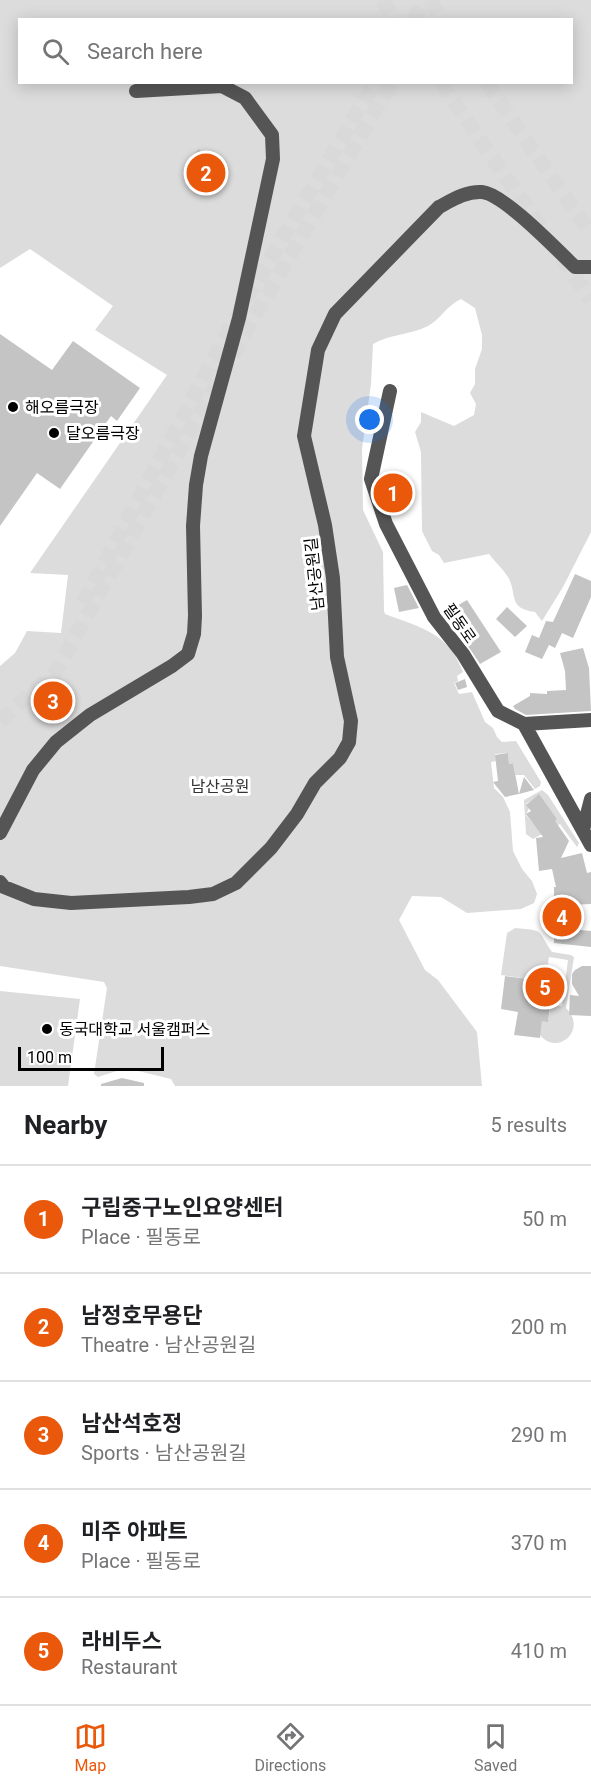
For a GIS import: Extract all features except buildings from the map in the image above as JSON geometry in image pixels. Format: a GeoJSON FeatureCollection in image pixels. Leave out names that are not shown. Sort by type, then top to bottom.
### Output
{"type":"FeatureCollection","features":[{"type":"Feature","properties":{"kind":"street"},"geometry":{"type":"LineString","coordinates":[[0,833],[33,770],[56,742],[90,714],[172,666],[188,654],[194,634],[193,525],[196,485],[201,456],[239,318],[273,159],[272,135],[245,98],[222,86],[135,91]]}},
{"type":"Feature","properties":{"kind":"street","name":"남산공원길"},"geometry":{"type":"LineString","coordinates":[[0,882],[4,887],[34,899],[70,903],[213,894],[236,883],[250,870],[271,848],[297,814],[315,783],[340,758],[349,742],[351,721],[337,657],[333,578],[325,525],[304,436],[318,350],[335,314],[439,207],[460,196],[483,192],[506,204],[575,267],[591,267]]}},
{"type":"Feature","properties":{"kind":"street","name":"필동로"},"geometry":{"type":"LineString","coordinates":[[390,391],[371,478],[386,524],[434,617],[463,654],[498,711],[524,724]]}},
{"type":"Feature","properties":{"kind":"street"},"geometry":{"type":"LineString","coordinates":[[591,720],[524,724],[591,845]]}},
{"type":"Feature","properties":{"kind":"street"},"geometry":{"type":"LineString","coordinates":[[583,830],[591,799]]}},
{"type":"Feature","properties":{"kind":"green space","name":"남산공원"},"geometry":{"type":"Polygon","coordinates":[[[0,0],[591,0],[591,532],[563,587],[542,621],[535,612],[526,610],[517,604],[508,577],[489,554],[444,563],[439,555],[432,551],[422,531],[421,452],[415,432],[421,422],[421,412],[454,426],[474,415],[476,404],[470,393],[475,384],[475,369],[482,349],[482,335],[475,308],[461,299],[428,326],[373,344],[371,384],[362,449],[363,510],[383,552],[385,614],[432,633],[450,648],[463,672],[457,676],[458,681],[454,683],[459,694],[472,692],[485,722],[493,728],[502,742],[516,741],[541,782],[540,786],[535,789],[524,775],[512,775],[515,772],[513,763],[509,764],[508,753],[495,754],[496,761],[491,762],[494,788],[503,797],[510,812],[513,851],[522,869],[532,881],[537,894],[534,903],[521,909],[467,913],[441,897],[412,896],[399,920],[425,970],[438,980],[477,1032],[482,1086],[175,1086],[171,1079],[126,1068],[98,1077],[94,1074],[107,988],[104,982],[0,966],[0,666],[15,653],[27,631],[61,633],[68,575],[30,573],[167,375],[95,330],[113,306],[30,249],[0,268],[0,0]]]}},
{"type":"Feature","properties":{"kind":"green space"},"geometry":{"type":"Polygon","coordinates":[[[542,790],[548,795],[579,843],[577,847],[560,824],[533,839],[526,834],[524,800],[542,790]],[[539,795],[526,804],[529,808],[526,815],[539,831],[557,819],[539,795]]]}},
{"type":"Feature","properties":{"kind":"green space"},"geometry":{"type":"Polygon","coordinates":[[[515,928],[539,932],[552,952],[574,957],[566,1008],[574,1024],[568,1038],[562,1042],[547,1041],[540,1035],[542,1021],[548,1021],[551,1006],[562,1006],[568,960],[549,957],[545,981],[501,975],[507,933],[515,928]]]}},
{"type":"Feature","properties":{"kind":"green space","name":"동국대학교 서울캠퍼스"},"geometry":{"type":"Polygon","coordinates":[[[0,991],[80,999],[68,1086],[0,1086],[0,991]]]}},
{"type":"Feature","properties":{"kind":"tunnel"},"geometry":{"type":"LineString","coordinates":[[382,0],[395,18]]}},
{"type":"Feature","properties":{"kind":"tunnel"},"geometry":{"type":"LineString","coordinates":[[414,18],[425,0]]}},
{"type":"Feature","properties":{"kind":"tunnel"},"geometry":{"type":"LineString","coordinates":[[429,0],[441,18]]}},
{"type":"Feature","properties":{"kind":"tunnel"},"geometry":{"type":"LineString","coordinates":[[83,603],[238,313],[374,84]]}},
{"type":"Feature","properties":{"kind":"tunnel"},"geometry":{"type":"LineString","coordinates":[[0,721],[56,671],[250,324],[391,84]]}},
{"type":"Feature","properties":{"kind":"tunnel"},"geometry":{"type":"LineString","coordinates":[[441,84],[546,235]]}},
{"type":"Feature","properties":{"kind":"tunnel"},"geometry":{"type":"LineString","coordinates":[[487,84],[591,234]]}},
{"type":"Feature","properties":{"kind":"tunnel"},"geometry":{"type":"LineString","coordinates":[[561,257],[591,300]]}},
{"type":"Feature","properties":{"kind":"place","name":"남정호무용단"},"geometry":{"type":"Point","coordinates":[206,173]}},
{"type":"Feature","properties":{"kind":"place","name":"해오름극장"},"geometry":{"type":"Point","coordinates":[13,407]}},
{"type":"Feature","properties":{"kind":"place","name":"달오름극장"},"geometry":{"type":"Point","coordinates":[54,433]}},
{"type":"Feature","properties":{"kind":"place","name":"구립중구노인요양센터"},"geometry":{"type":"Point","coordinates":[393,493]}},
{"type":"Feature","properties":{"kind":"place","name":"남산석호정"},"geometry":{"type":"Point","coordinates":[53,701]}},
{"type":"Feature","properties":{"kind":"place","name":"미주 아파트"},"geometry":{"type":"Point","coordinates":[562,917]}},
{"type":"Feature","properties":{"kind":"place","name":"라비두스"},"geometry":{"type":"Point","coordinates":[545,987]}},
{"type":"Feature","properties":{"kind":"place","name":"동국대학교 서울캠퍼스"},"geometry":{"type":"Point","coordinates":[47,1029]}}]}
